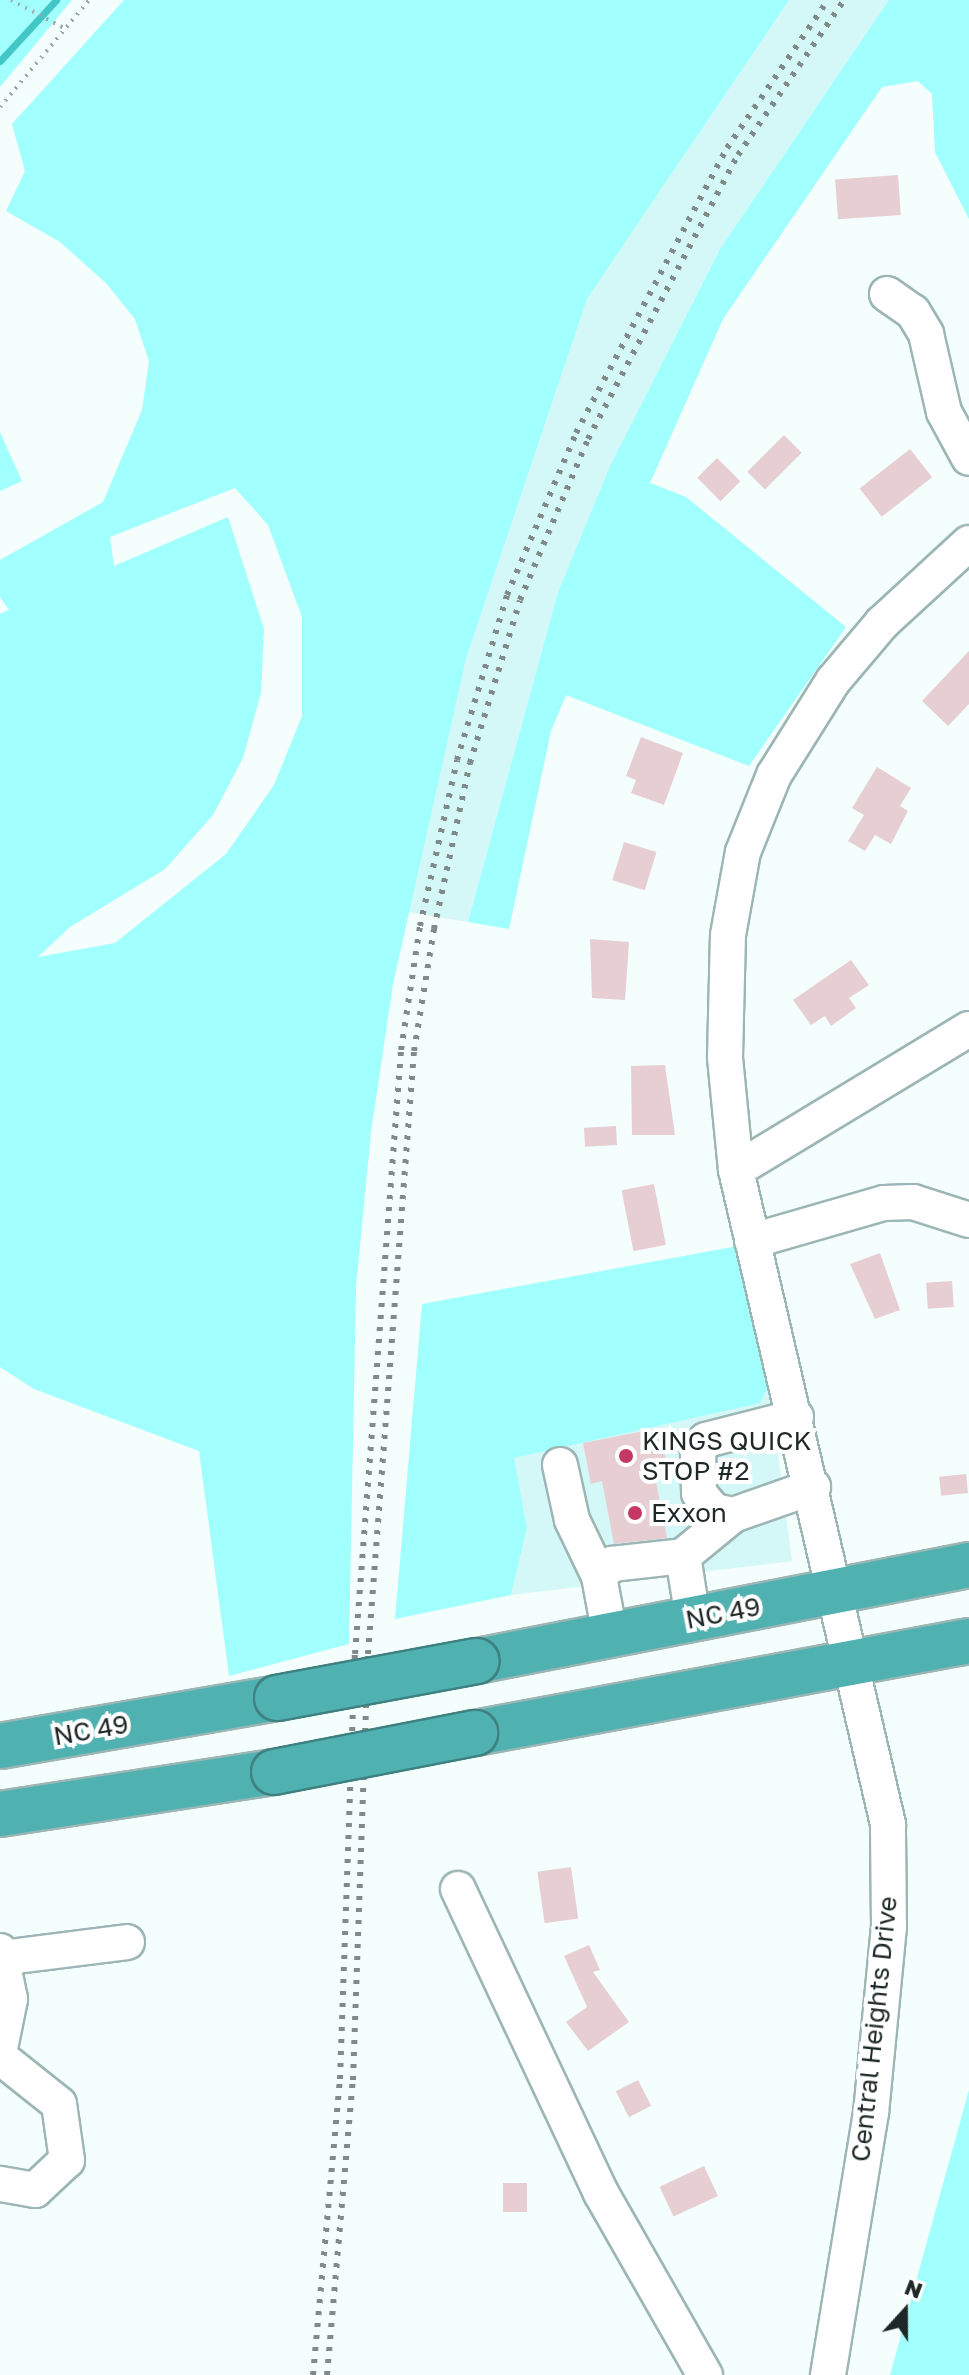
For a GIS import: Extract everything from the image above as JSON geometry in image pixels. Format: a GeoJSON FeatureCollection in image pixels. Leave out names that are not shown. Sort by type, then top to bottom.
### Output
{"type":"FeatureCollection","features":[{"type":"Feature","properties":{"kind":"highway","name":"NC 49"},"geometry":{"type":"LineString","coordinates":[[0,1746],[477,1661],[969,1565]]}},
{"type":"Feature","properties":{"kind":"highway"},"geometry":{"type":"LineString","coordinates":[[0,1814],[274,1772],[969,1641]]}},
{"type":"Feature","properties":{"kind":"street"},"geometry":{"type":"LineString","coordinates":[[887,294],[913,312],[926,334],[944,412],[969,458]]}},
{"type":"Feature","properties":{"kind":"street","name":"Central Heights Drive"},"geometry":{"type":"LineString","coordinates":[[828,2375],[871,2113],[889,1927],[888,1824],[813,1487],[736,1170],[725,988],[743,852],[774,775],[833,681],[882,623],[969,543]]}},
{"type":"Feature","properties":{"kind":"street"},"geometry":{"type":"LineString","coordinates":[[736,1170],[969,1029]]}},
{"type":"Feature","properties":{"kind":"street"},"geometry":{"type":"LineString","coordinates":[[752,1241],[884,1203],[913,1202],[969,1220]]}},
{"type":"Feature","properties":{"kind":"street"},"geometry":{"type":"LineString","coordinates":[[733,1515],[714,1511],[699,1493],[701,1445],[715,1435],[796,1417]]}},
{"type":"Feature","properties":{"kind":"street"},"geometry":{"type":"LineString","coordinates":[[560,1465],[572,1520],[599,1576],[610,1635]]}},
{"type":"Feature","properties":{"kind":"street"},"geometry":{"type":"LineString","coordinates":[[599,1576],[612,1564],[683,1556],[733,1515],[813,1487]]}},
{"type":"Feature","properties":{"kind":"street"},"geometry":{"type":"LineString","coordinates":[[683,1556],[693,1619]]}},
{"type":"Feature","properties":{"kind":"street"},"geometry":{"type":"LineString","coordinates":[[458,1889],[601,2193],[705,2375]]}},
{"type":"Feature","properties":{"kind":"street"},"geometry":{"type":"LineString","coordinates":[[0,2048],[10,1999],[1,1954],[127,1942]]}},
{"type":"Feature","properties":{"kind":"street"},"geometry":{"type":"LineString","coordinates":[[0,2057],[59,2104],[67,2148],[52,2180],[35,2190],[0,2184]]}},
{"type":"Feature","properties":{"kind":"path"},"geometry":{"type":"LineString","coordinates":[[11,0],[66,29]]}},
{"type":"Feature","properties":{"kind":"path"},"geometry":{"type":"LineString","coordinates":[[0,107],[89,0]]}},
{"type":"Feature","properties":{"kind":"shaded area"},"geometry":{"type":"Polygon","coordinates":[[[0,0],[72,0],[0,87],[0,0]]]}},
{"type":"Feature","properties":{"kind":"shaded area"},"geometry":{"type":"Polygon","coordinates":[[[124,0],[789,0],[587,299],[466,659],[393,984],[371,1132],[356,1287],[349,1644],[229,1676],[199,1451],[34,1389],[0,1367],[0,614],[9,610],[0,597],[0,560],[103,502],[142,410],[149,361],[135,319],[106,283],[60,242],[6,211],[25,171],[12,124],[124,0]],[[235,488],[110,537],[114,566],[228,517],[264,629],[261,693],[243,758],[213,815],[165,869],[70,927],[38,957],[115,943],[226,854],[274,785],[302,716],[302,617],[268,525],[235,488]]]}},
{"type":"Feature","properties":{"kind":"shaded area"},"geometry":{"type":"Polygon","coordinates":[[[789,0],[889,0],[720,249],[610,466],[558,592],[468,922],[408,912],[466,659],[587,299],[789,0]]]}},
{"type":"Feature","properties":{"kind":"shaded area"},"geometry":{"type":"Polygon","coordinates":[[[889,0],[969,0],[969,219],[935,152],[932,94],[918,81],[882,87],[723,319],[650,483],[686,497],[846,627],[749,766],[566,695],[551,731],[509,929],[468,922],[558,592],[610,466],[720,249],[889,0]]]}},
{"type":"Feature","properties":{"kind":"shaded area"},"geometry":{"type":"Polygon","coordinates":[[[0,432],[22,481],[0,491],[0,432]]]}},
{"type":"Feature","properties":{"kind":"shaded area"},"geometry":{"type":"Polygon","coordinates":[[[738,1246],[769,1385],[760,1403],[514,1458],[527,1528],[511,1595],[395,1619],[422,1304],[738,1246]]]}},
{"type":"Feature","properties":{"kind":"shaded area"},"geometry":{"type":"Polygon","coordinates":[[[769,1385],[792,1561],[511,1595],[527,1528],[513,1458],[759,1403],[769,1385]]]}},
{"type":"Feature","properties":{"kind":"shaded area"},"geometry":{"type":"Polygon","coordinates":[[[969,2090],[969,2375],[890,2375],[969,2090]]]}},
{"type":"Feature","properties":{"kind":"building"},"geometry":{"type":"Polygon","coordinates":[[[898,175],[901,215],[838,219],[835,179],[898,175]]]}},
{"type":"Feature","properties":{"kind":"building"},"geometry":{"type":"Polygon","coordinates":[[[784,435],[802,453],[765,489],[747,472],[784,435]]]}},
{"type":"Feature","properties":{"kind":"building"},"geometry":{"type":"Polygon","coordinates":[[[910,449],[932,477],[882,517],[860,488],[910,449]]]}},
{"type":"Feature","properties":{"kind":"building"},"geometry":{"type":"Polygon","coordinates":[[[717,458],[740,481],[721,501],[697,478],[717,458]]]}},
{"type":"Feature","properties":{"kind":"building"},"geometry":{"type":"Polygon","coordinates":[[[969,651],[969,704],[948,726],[922,701],[969,651]]]}},
{"type":"Feature","properties":{"kind":"building"},"geometry":{"type":"Polygon","coordinates":[[[641,737],[683,753],[664,805],[631,793],[636,780],[626,776],[641,737]]]}},
{"type":"Feature","properties":{"kind":"building"},"geometry":{"type":"Polygon","coordinates":[[[877,767],[911,788],[900,806],[908,811],[891,844],[875,835],[865,851],[848,841],[864,815],[852,808],[877,767]]]}},
{"type":"Feature","properties":{"kind":"building"},"geometry":{"type":"Polygon","coordinates":[[[624,842],[657,852],[645,890],[612,880],[624,842]]]}},
{"type":"Feature","properties":{"kind":"building"},"geometry":{"type":"Polygon","coordinates":[[[590,939],[629,942],[625,1000],[592,998],[590,939]]]}},
{"type":"Feature","properties":{"kind":"building"},"geometry":{"type":"Polygon","coordinates":[[[851,960],[869,985],[849,998],[856,1008],[831,1026],[825,1016],[811,1025],[793,1000],[851,960]]]}},
{"type":"Feature","properties":{"kind":"building"},"geometry":{"type":"Polygon","coordinates":[[[665,1065],[675,1135],[632,1135],[631,1066],[665,1065]]]}},
{"type":"Feature","properties":{"kind":"building"},"geometry":{"type":"Polygon","coordinates":[[[616,1126],[617,1145],[585,1147],[584,1128],[616,1126]]]}},
{"type":"Feature","properties":{"kind":"building"},"geometry":{"type":"Polygon","coordinates":[[[654,1184],[666,1245],[633,1251],[622,1190],[654,1184]]]}},
{"type":"Feature","properties":{"kind":"building"},"geometry":{"type":"Polygon","coordinates":[[[880,1253],[900,1310],[875,1319],[850,1264],[880,1253]]]}},
{"type":"Feature","properties":{"kind":"building"},"geometry":{"type":"Polygon","coordinates":[[[952,1281],[954,1307],[928,1309],[926,1283],[952,1281]]]}},
{"type":"Feature","properties":{"kind":"building"},"geometry":{"type":"Polygon","coordinates":[[[659,1428],[668,1469],[654,1472],[667,1538],[614,1544],[602,1481],[591,1484],[583,1443],[659,1428]]]}},
{"type":"Feature","properties":{"kind":"building"},"geometry":{"type":"Polygon","coordinates":[[[966,1474],[968,1493],[941,1496],[939,1477],[966,1474]]]}},
{"type":"Feature","properties":{"kind":"building"},"geometry":{"type":"Polygon","coordinates":[[[571,1867],[578,1918],[545,1923],[537,1872],[571,1867]]]}},
{"type":"Feature","properties":{"kind":"building"},"geometry":{"type":"Polygon","coordinates":[[[589,1945],[600,1970],[593,1972],[629,2022],[588,2051],[566,2022],[587,2007],[564,1956],[589,1945]]]}},
{"type":"Feature","properties":{"kind":"building"},"geometry":{"type":"Polygon","coordinates":[[[638,2080],[651,2106],[629,2117],[616,2091],[638,2080]]]}},
{"type":"Feature","properties":{"kind":"building"},"geometry":{"type":"Polygon","coordinates":[[[704,2166],[718,2196],[674,2217],[660,2187],[704,2166]]]}},
{"type":"Feature","properties":{"kind":"building"},"geometry":{"type":"Polygon","coordinates":[[[503,2183],[527,2183],[527,2212],[503,2212],[503,2183]]]}},
{"type":"Feature","properties":{"kind":"waterway"},"geometry":{"type":"LineString","coordinates":[[0,61],[56,0]]}},
{"type":"Feature","properties":{"kind":"railway"},"geometry":{"type":"LineString","coordinates":[[313,2375],[340,2079],[355,1654],[401,1050],[420,926],[457,760],[507,595],[576,433],[727,148],[828,0]]}},
{"type":"Feature","properties":{"kind":"railway"},"geometry":{"type":"LineString","coordinates":[[327,2375],[353,2080],[368,1654],[414,1051],[434,929],[470,763],[520,600],[588,439],[738,155],[844,0]]}},
{"type":"Feature","properties":{"kind":"place","name":"KINGS QUICK STOP #2"},"geometry":{"type":"Point","coordinates":[626,1456]}},
{"type":"Feature","properties":{"kind":"place","name":"Exxon"},"geometry":{"type":"Point","coordinates":[635,1513]}}]}
